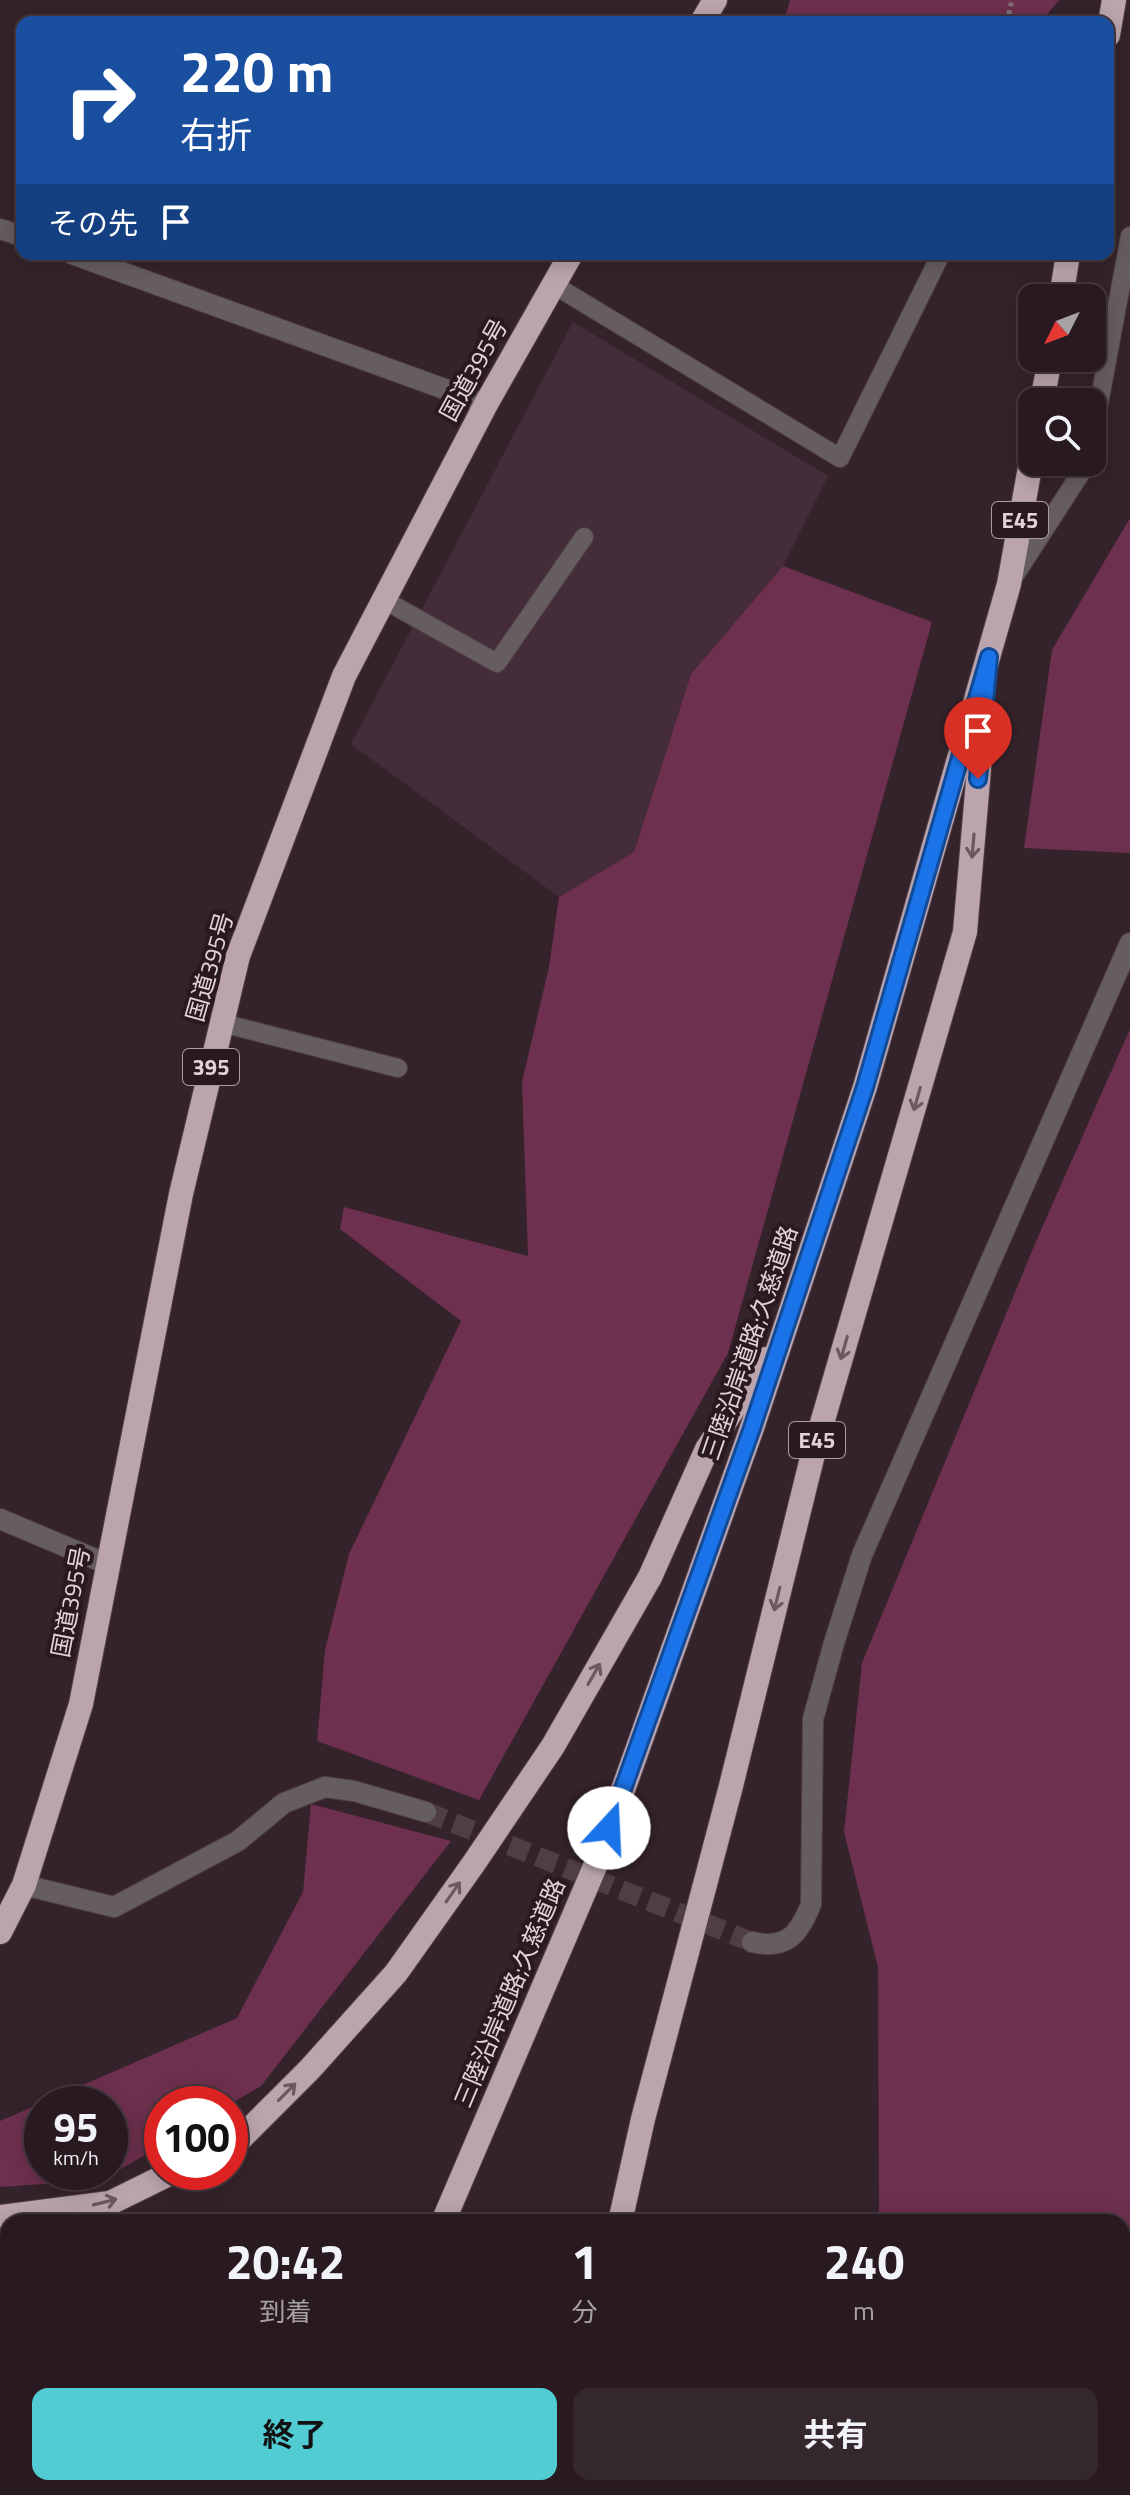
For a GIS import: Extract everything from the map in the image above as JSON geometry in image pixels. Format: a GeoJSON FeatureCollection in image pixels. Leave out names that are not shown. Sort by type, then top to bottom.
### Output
{"type":"FeatureCollection","features":[{"type":"Feature","properties":{"kind":"highway","name":"国道395号"},"geometry":{"type":"LineString","coordinates":[[0,1932],[24,1885],[81,1704],[181,1194],[238,956],[344,676],[486,404],[568,260]]}},
{"type":"Feature","properties":{"kind":"highway"},"geometry":{"type":"LineString","coordinates":[[1063,284],[1067,260]]}},
{"type":"Feature","properties":{"kind":"highway","name":"三陸沿岸道路;久慈道路"},"geometry":{"type":"LineString","coordinates":[[446,2214],[599,1857],[785,1330],[865,1087],[989,657],[1009,584],[1028,476]]}},
{"type":"Feature","properties":{"kind":"highway","name":"E45"},"geometry":{"type":"LineString","coordinates":[[622,2214],[643,2119],[727,1801],[813,1454],[965,932],[989,657]]}},
{"type":"Feature","properties":{"kind":"highway","name":"E45"},"geometry":{"type":"LineString","coordinates":[[248,2131],[310,2069],[396,1973],[474,1863],[560,1733],[650,1577],[707,1449],[785,1330]]}},
{"type":"Feature","properties":{"kind":"highway"},"geometry":{"type":"LineString","coordinates":[[24,2214],[110,2203],[144,2186]]}},
{"type":"Feature","properties":{"kind":"street"},"geometry":{"type":"LineString","coordinates":[[89,260],[486,404]]}},
{"type":"Feature","properties":{"kind":"street"},"geometry":{"type":"LineString","coordinates":[[752,1942],[769,1946],[787,1940],[803,1927],[811,1904],[813,1719],[857,1570],[1130,943]]}},
{"type":"Feature","properties":{"kind":"street"},"geometry":{"type":"LineString","coordinates":[[0,1519],[107,1564]]}},
{"type":"Feature","properties":{"kind":"street"},"geometry":{"type":"LineString","coordinates":[[24,1885],[114,1907],[238,1841],[284,1803],[325,1787],[354,1791],[426,1812]]}},
{"type":"Feature","properties":{"kind":"lane"},"geometry":{"type":"LineString","coordinates":[[1102,388],[1130,236]]}},
{"type":"Feature","properties":{"kind":"lane"},"geometry":{"type":"LineString","coordinates":[[554,285],[840,458],[938,260]]}},
{"type":"Feature","properties":{"kind":"lane"},"geometry":{"type":"LineString","coordinates":[[1009,584],[1079,476]]}},
{"type":"Feature","properties":{"kind":"lane"},"geometry":{"type":"LineString","coordinates":[[384,600],[497,663],[584,537]]}},
{"type":"Feature","properties":{"kind":"lane"},"geometry":{"type":"LineString","coordinates":[[222,1023],[398,1068]]}},
{"type":"Feature","properties":{"kind":"shaded area"},"geometry":{"type":"Polygon","coordinates":[[[790,0],[1059,0],[1046,16],[786,16],[790,0]]]}},
{"type":"Feature","properties":{"kind":"shaded area"},"geometry":{"type":"Polygon","coordinates":[[[573,322],[828,476],[783,566],[691,674],[634,852],[559,897],[351,744],[573,322]]]}},
{"type":"Feature","properties":{"kind":"shaded area"},"geometry":{"type":"Polygon","coordinates":[[[1130,518],[1130,853],[1024,848],[1052,650],[1130,518]]]}},
{"type":"Feature","properties":{"kind":"shaded area"},"geometry":{"type":"Polygon","coordinates":[[[783,566],[932,622],[728,1353],[479,1800],[317,1741],[325,1650],[349,1554],[461,1321],[340,1229],[344,1207],[528,1256],[522,1082],[549,967],[559,897],[634,852],[691,674],[783,566]]]}},
{"type":"Feature","properties":{"kind":"shaded area"},"geometry":{"type":"Polygon","coordinates":[[[1130,1029],[1130,2214],[879,2214],[878,1967],[844,1832],[862,1663],[1037,1239],[1130,1029]]]}},
{"type":"Feature","properties":{"kind":"shaded area"},"geometry":{"type":"Polygon","coordinates":[[[311,1804],[451,1841],[261,2086],[248,2094],[248,2086],[144,2086],[144,2156],[128,2165],[128,2086],[81,2086],[237,2018],[303,1892],[311,1804]]]}},
{"type":"Feature","properties":{"kind":"shaded area"},"geometry":{"type":"Polygon","coordinates":[[[24,2111],[24,2185],[0,2187],[0,2121],[24,2111]]]}},
{"type":"Feature","properties":{"kind":"tunnel"},"geometry":{"type":"LineString","coordinates":[[426,1812],[752,1942]]}},
{"type":"Feature","properties":{"kind":"route"},"geometry":{"type":"LineString","coordinates":[[609,1828],[752,1428],[865,1087],[989,657],[978,779]]}}]}
